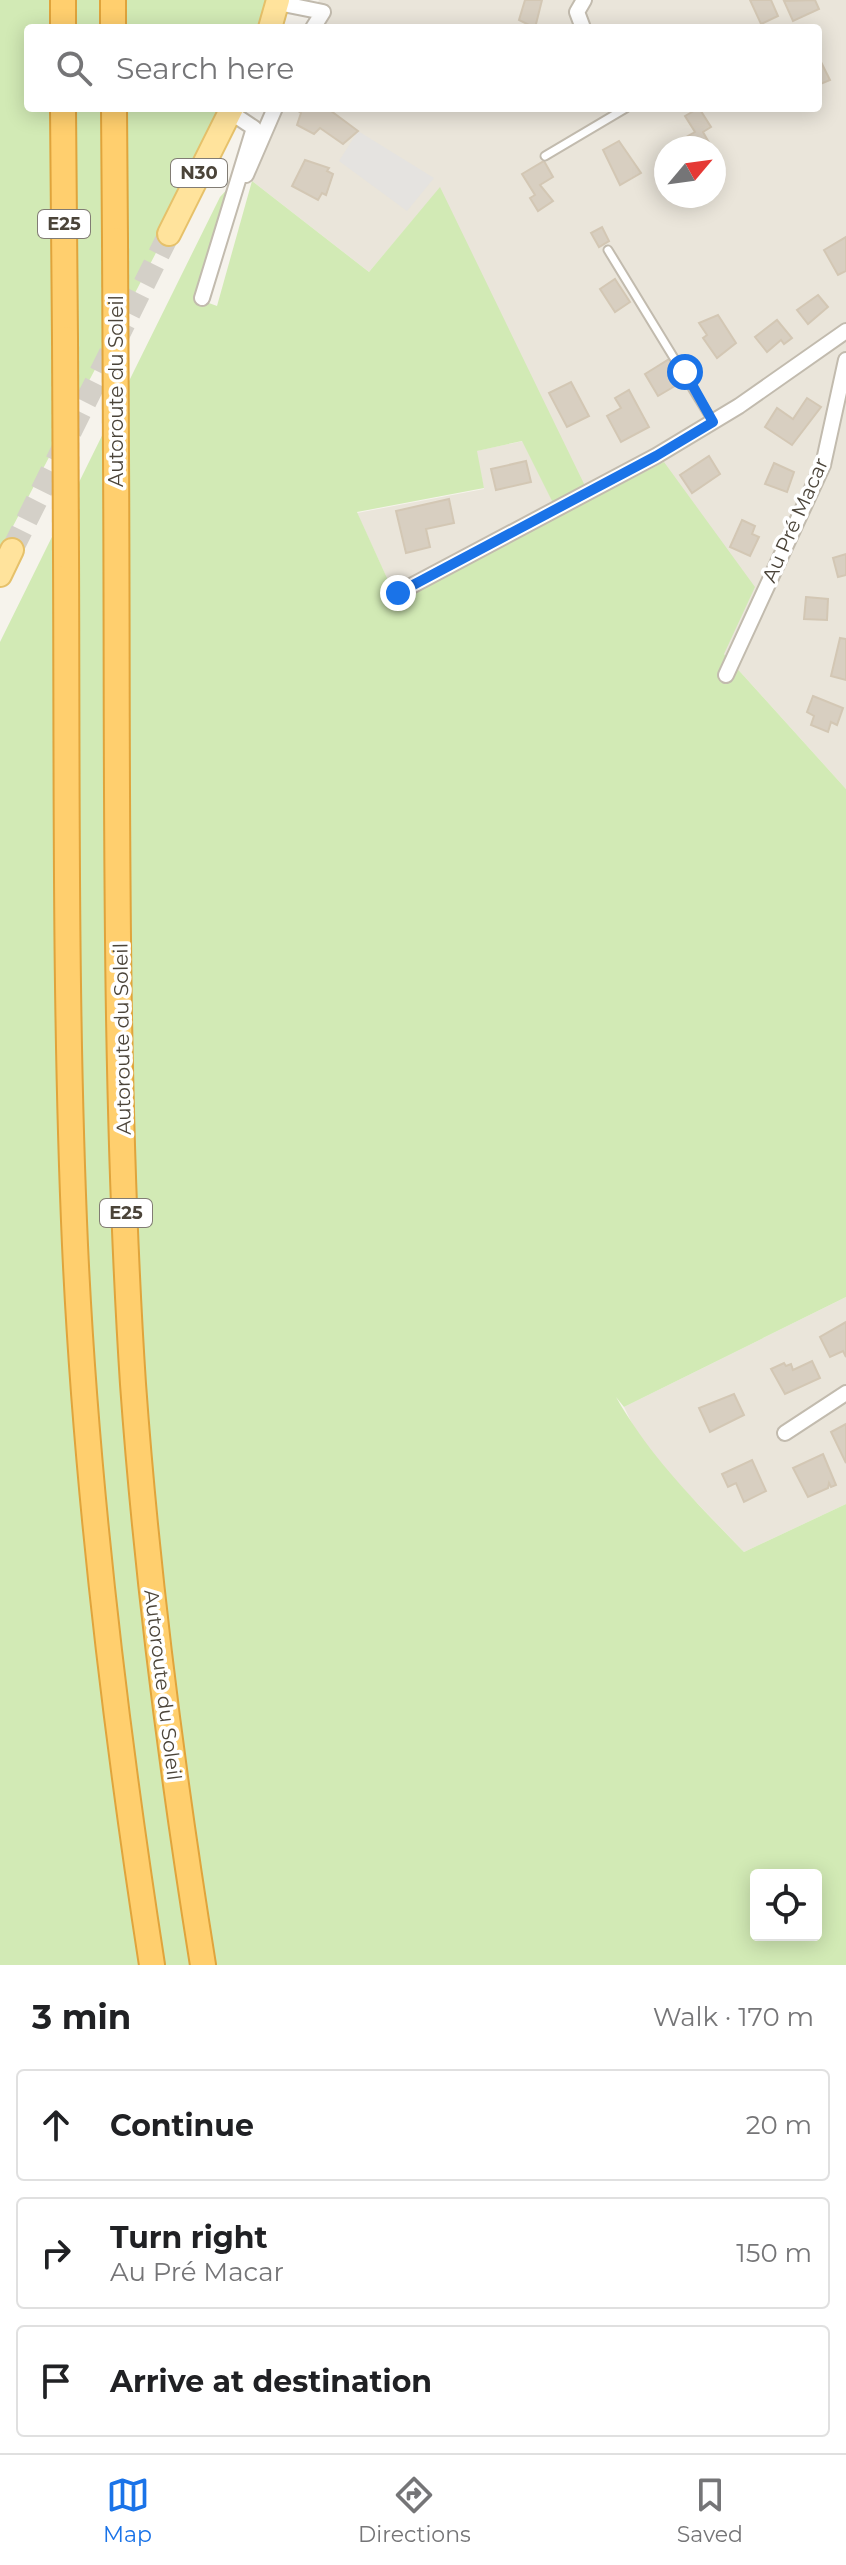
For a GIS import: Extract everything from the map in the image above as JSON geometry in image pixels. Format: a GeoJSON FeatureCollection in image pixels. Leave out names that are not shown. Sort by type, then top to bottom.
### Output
{"type":"FeatureCollection","features":[{"type":"Feature","properties":{"kind":"highway"},"geometry":{"type":"LineString","coordinates":[[63,0],[63,24]]}},
{"type":"Feature","properties":{"kind":"highway"},"geometry":{"type":"LineString","coordinates":[[113,0],[113,24]]}},
{"type":"Feature","properties":{"kind":"highway","name":"E25"},"geometry":{"type":"LineString","coordinates":[[63,112],[68,947],[81,1346],[94,1531],[110,1679],[152,1965]]}},
{"type":"Feature","properties":{"kind":"highway","name":"Autoroute du Soleil"},"geometry":{"type":"LineString","coordinates":[[114,112],[119,947],[133,1380],[160,1671],[203,1965]]}},
{"type":"Feature","properties":{"kind":"main road"},"geometry":{"type":"LineString","coordinates":[[271,24],[278,2]]}},
{"type":"Feature","properties":{"kind":"main road","name":"N30"},"geometry":{"type":"LineString","coordinates":[[169,234],[230,112]]}},
{"type":"Feature","properties":{"kind":"main road"},"geometry":{"type":"LineString","coordinates":[[0,575],[12,550]]}},
{"type":"Feature","properties":{"kind":"street"},"geometry":{"type":"LineString","coordinates":[[582,24],[577,12],[584,0]]}},
{"type":"Feature","properties":{"kind":"street"},"geometry":{"type":"LineString","coordinates":[[278,2],[323,12],[316,24]]}},
{"type":"Feature","properties":{"kind":"street"},"geometry":{"type":"LineString","coordinates":[[202,298],[254,128],[234,112]]}},
{"type":"Feature","properties":{"kind":"street"},"geometry":{"type":"LineString","coordinates":[[236,188],[251,168],[273,112]]}},
{"type":"Feature","properties":{"kind":"street"},"geometry":{"type":"LineString","coordinates":[[398,593],[656,456],[713,422],[846,331]]}},
{"type":"Feature","properties":{"kind":"street","name":"Au Pré Macar"},"geometry":{"type":"LineString","coordinates":[[726,675],[823,465],[846,360]]}},
{"type":"Feature","properties":{"kind":"street"},"geometry":{"type":"LineString","coordinates":[[785,1433],[846,1393]]}},
{"type":"Feature","properties":{"kind":"lane"},"geometry":{"type":"LineString","coordinates":[[545,156],[619,112]]}},
{"type":"Feature","properties":{"kind":"lane"},"geometry":{"type":"LineString","coordinates":[[608,250],[713,422]]}},
{"type":"Feature","properties":{"kind":"shaded area"},"geometry":{"type":"Polygon","coordinates":[[[319,0],[846,0],[846,789],[724,654],[664,463],[397,600],[357,513],[484,489],[476,451],[523,441],[555,506],[440,188],[369,272],[252,181],[271,112],[822,112],[822,24],[307,24],[319,0]]]}},
{"type":"Feature","properties":{"kind":"shaded area"},"geometry":{"type":"Polygon","coordinates":[[[358,131],[434,178],[407,211],[339,161],[358,131]]]}},
{"type":"Feature","properties":{"kind":"shaded area"},"geometry":{"type":"Polygon","coordinates":[[[846,1297],[846,1504],[744,1552],[639,1438],[624,1407],[846,1297]]]}},
{"type":"Feature","properties":{"kind":"green space"},"geometry":{"type":"Polygon","coordinates":[[[0,0],[269,0],[263,24],[24,24],[24,112],[221,112],[170,226],[0,551],[0,0]]]}},
{"type":"Feature","properties":{"kind":"green space"},"geometry":{"type":"Polygon","coordinates":[[[252,181],[369,272],[440,187],[587,490],[555,507],[522,441],[477,451],[484,488],[357,512],[397,600],[664,462],[755,587],[724,654],[846,789],[846,1297],[624,1407],[616,1397],[659,1459],[744,1552],[846,1504],[846,1965],[0,1965],[0,642],[220,197],[233,183],[195,298],[217,306],[252,181]]]}},
{"type":"Feature","properties":{"kind":"building"},"geometry":{"type":"Polygon","coordinates":[[[525,0],[542,0],[536,24],[519,20],[525,0]]]}},
{"type":"Feature","properties":{"kind":"building"},"geometry":{"type":"Polygon","coordinates":[[[750,0],[771,0],[778,16],[761,24],[750,0]]]}},
{"type":"Feature","properties":{"kind":"building"},"geometry":{"type":"Polygon","coordinates":[[[815,0],[819,9],[793,21],[784,1],[815,0]]]}},
{"type":"Feature","properties":{"kind":"building"},"geometry":{"type":"Polygon","coordinates":[[[822,64],[830,80],[822,83],[822,64]]]}},
{"type":"Feature","properties":{"kind":"building"},"geometry":{"type":"Polygon","coordinates":[[[332,112],[358,131],[343,144],[320,128],[314,134],[297,125],[301,113],[332,112]]]}},
{"type":"Feature","properties":{"kind":"building"},"geometry":{"type":"Polygon","coordinates":[[[702,112],[711,127],[703,132],[705,136],[688,136],[695,132],[685,116],[702,112]]]}},
{"type":"Feature","properties":{"kind":"building"},"geometry":{"type":"Polygon","coordinates":[[[619,141],[641,173],[620,185],[603,150],[619,141]]]}},
{"type":"Feature","properties":{"kind":"building"},"geometry":{"type":"Polygon","coordinates":[[[305,160],[329,168],[327,171],[333,174],[326,195],[322,193],[318,200],[292,186],[305,160]]]}},
{"type":"Feature","properties":{"kind":"building"},"geometry":{"type":"Polygon","coordinates":[[[544,161],[553,177],[540,185],[553,201],[538,211],[530,198],[535,195],[522,174],[544,161]]]}},
{"type":"Feature","properties":{"kind":"building"},"geometry":{"type":"Polygon","coordinates":[[[602,227],[609,241],[599,247],[591,233],[602,227]]]}},
{"type":"Feature","properties":{"kind":"building"},"geometry":{"type":"Polygon","coordinates":[[[846,237],[846,271],[838,275],[824,250],[846,237]]]}},
{"type":"Feature","properties":{"kind":"building"},"geometry":{"type":"Polygon","coordinates":[[[615,279],[630,302],[615,312],[600,289],[615,279]]]}},
{"type":"Feature","properties":{"kind":"building"},"geometry":{"type":"Polygon","coordinates":[[[818,295],[828,307],[808,324],[797,310],[818,295]]]}},
{"type":"Feature","properties":{"kind":"building"},"geometry":{"type":"Polygon","coordinates":[[[718,315],[736,343],[717,358],[703,338],[707,335],[699,323],[718,315]]]}},
{"type":"Feature","properties":{"kind":"building"},"geometry":{"type":"Polygon","coordinates":[[[777,320],[792,338],[784,344],[781,340],[767,352],[755,337],[777,320]]]}},
{"type":"Feature","properties":{"kind":"building"},"geometry":{"type":"Polygon","coordinates":[[[671,358],[677,368],[672,371],[680,383],[658,396],[645,374],[671,358]]]}},
{"type":"Feature","properties":{"kind":"building"},"geometry":{"type":"Polygon","coordinates":[[[571,382],[589,416],[567,427],[549,393],[571,382]]]}},
{"type":"Feature","properties":{"kind":"building"},"geometry":{"type":"Polygon","coordinates":[[[629,390],[649,427],[621,442],[607,416],[621,408],[615,398],[629,390]]]}},
{"type":"Feature","properties":{"kind":"building"},"geometry":{"type":"Polygon","coordinates":[[[807,398],[821,407],[792,445],[765,427],[777,408],[793,419],[807,398]]]}},
{"type":"Feature","properties":{"kind":"building"},"geometry":{"type":"Polygon","coordinates":[[[709,456],[720,474],[692,493],[680,475],[709,456]]]}},
{"type":"Feature","properties":{"kind":"building"},"geometry":{"type":"Polygon","coordinates":[[[526,461],[531,482],[496,490],[491,469],[526,461]]]}},
{"type":"Feature","properties":{"kind":"building"},"geometry":{"type":"Polygon","coordinates":[[[774,463],[794,472],[787,492],[765,484],[774,463]]]}},
{"type":"Feature","properties":{"kind":"building"},"geometry":{"type":"Polygon","coordinates":[[[449,499],[454,523],[426,529],[430,547],[406,553],[396,511],[449,499]]]}},
{"type":"Feature","properties":{"kind":"building"},"geometry":{"type":"Polygon","coordinates":[[[742,520],[755,526],[752,534],[759,537],[750,556],[730,547],[742,520]]]}},
{"type":"Feature","properties":{"kind":"building"},"geometry":{"type":"Polygon","coordinates":[[[846,554],[846,575],[838,577],[833,558],[846,554]]]}},
{"type":"Feature","properties":{"kind":"building"},"geometry":{"type":"Polygon","coordinates":[[[806,597],[828,599],[827,620],[804,619],[806,597]]]}},
{"type":"Feature","properties":{"kind":"building"},"geometry":{"type":"Polygon","coordinates":[[[840,638],[846,639],[846,680],[831,676],[840,638]]]}},
{"type":"Feature","properties":{"kind":"building"},"geometry":{"type":"Polygon","coordinates":[[[813,696],[843,708],[837,725],[831,722],[828,732],[811,725],[814,716],[807,712],[813,696]]]}},
{"type":"Feature","properties":{"kind":"building"},"geometry":{"type":"Polygon","coordinates":[[[846,1322],[846,1357],[843,1351],[830,1357],[820,1337],[846,1322]]]}},
{"type":"Feature","properties":{"kind":"building"},"geometry":{"type":"Polygon","coordinates":[[[812,1361],[820,1378],[785,1394],[771,1369],[784,1363],[786,1366],[791,1364],[793,1370],[812,1361]]]}},
{"type":"Feature","properties":{"kind":"building"},"geometry":{"type":"Polygon","coordinates":[[[734,1394],[744,1415],[710,1432],[699,1408],[734,1394]]]}},
{"type":"Feature","properties":{"kind":"building"},"geometry":{"type":"Polygon","coordinates":[[[846,1424],[846,1463],[831,1432],[846,1424]]]}},
{"type":"Feature","properties":{"kind":"building"},"geometry":{"type":"Polygon","coordinates":[[[823,1454],[836,1485],[831,1487],[829,1483],[828,1488],[808,1497],[793,1468],[823,1454]]]}},
{"type":"Feature","properties":{"kind":"building"},"geometry":{"type":"Polygon","coordinates":[[[752,1460],[766,1491],[744,1502],[736,1483],[728,1487],[722,1474],[752,1460]]]}},
{"type":"Feature","properties":{"kind":"tunnel"},"geometry":{"type":"LineString","coordinates":[[12,550],[169,234]]}},
{"type":"Feature","properties":{"kind":"route"},"geometry":{"type":"LineString","coordinates":[[398,593],[656,456],[713,422],[685,372]]}}]}
